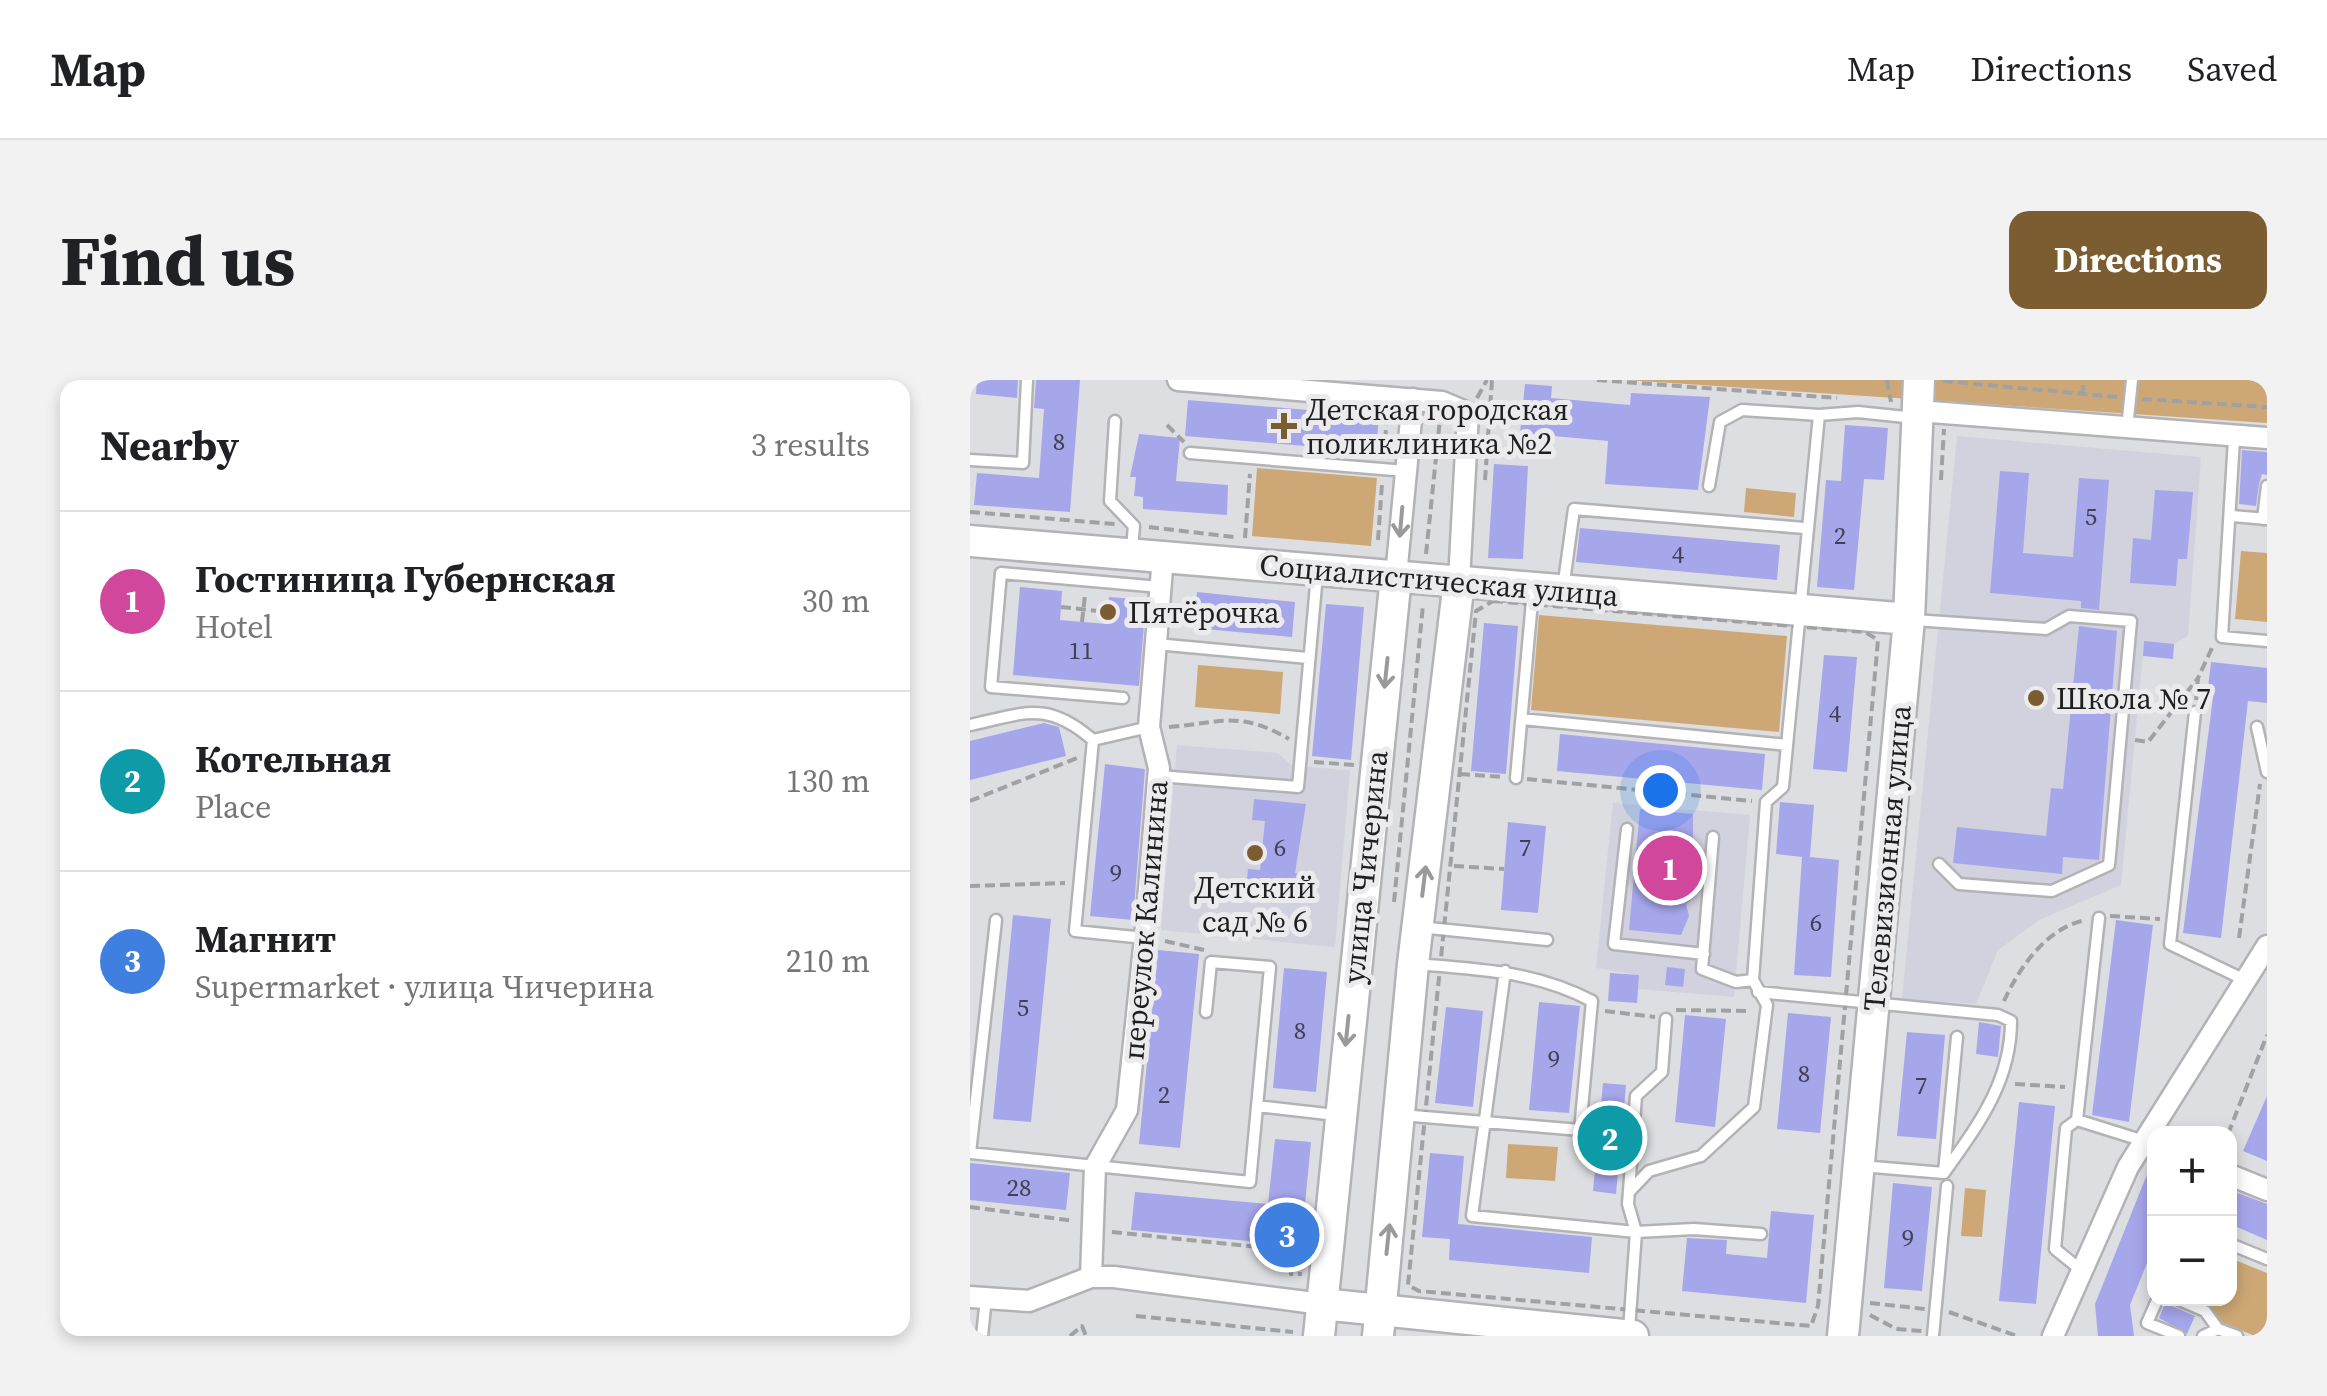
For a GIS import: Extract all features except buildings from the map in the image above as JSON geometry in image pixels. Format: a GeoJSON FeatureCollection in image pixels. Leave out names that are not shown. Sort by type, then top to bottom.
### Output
{"type":"FeatureCollection","features":[{"type":"Feature","properties":{"kind":"street"},"geometry":{"type":"LineString","coordinates":[[1178,380],[1329,387],[1442,402]]}},
{"type":"Feature","properties":{"kind":"street","name":"Телевизионная улица"},"geometry":{"type":"LineString","coordinates":[[1844,1336],[1860,1166],[1861,1002],[1908,619],[1909,410],[1919,380]]}},
{"type":"Feature","properties":{"kind":"street","name":"улица Чичерина"},"geometry":{"type":"LineString","coordinates":[[1319,1336],[1387,565],[1406,471],[1413,399]]}},
{"type":"Feature","properties":{"kind":"street","name":"улица Чичерина"},"geometry":{"type":"LineString","coordinates":[[1379,1324],[1413,1116],[1458,581],[1468,413],[1442,402]]}},
{"type":"Feature","properties":{"kind":"street"},"geometry":{"type":"LineString","coordinates":[[1909,410],[2234,439],[2267,438]]}},
{"type":"Feature","properties":{"kind":"street","name":"Социалистическая улица"},"geometry":{"type":"LineString","coordinates":[[970,541],[1133,540],[1162,572],[1387,565],[1543,594],[1797,618],[1908,619]]}},
{"type":"Feature","properties":{"kind":"street","name":"переулок Калинина"},"geometry":{"type":"LineString","coordinates":[[1090,1277],[1095,1167],[1127,1110],[1145,938],[1159,776],[1149,727],[1162,572]]}},
{"type":"Feature","properties":{"kind":"street"},"geometry":{"type":"LineString","coordinates":[[2159,1126],[2244,980],[2264,956]]}},
{"type":"Feature","properties":{"kind":"street"},"geometry":{"type":"LineString","coordinates":[[2053,1336],[2128,1166],[2147,1145]]}},
{"type":"Feature","properties":{"kind":"street"},"geometry":{"type":"LineString","coordinates":[[2237,1178],[2267,1190]]}},
{"type":"Feature","properties":{"kind":"street"},"geometry":{"type":"LineString","coordinates":[[974,1300],[1029,1301],[1090,1277],[1322,1304],[1379,1324],[1623,1330]]}},
{"type":"Feature","properties":{"kind":"lane"},"geometry":{"type":"LineString","coordinates":[[970,460],[1023,463],[1027,380]]}},
{"type":"Feature","properties":{"kind":"lane"},"geometry":{"type":"LineString","coordinates":[[2126,429],[2132,380]]}},
{"type":"Feature","properties":{"kind":"lane"},"geometry":{"type":"LineString","coordinates":[[1709,486],[1720,422],[1742,410],[1819,415],[1909,410]]}},
{"type":"Feature","properties":{"kind":"lane"},"geometry":{"type":"LineString","coordinates":[[1629,1192],[1648,1170],[1701,1156],[1754,1107],[1767,1005],[1753,980],[1766,802],[1783,787],[1804,528],[1819,415]]}},
{"type":"Feature","properties":{"kind":"lane"},"geometry":{"type":"LineString","coordinates":[[1115,420],[1110,501],[1133,540]]}},
{"type":"Feature","properties":{"kind":"lane"},"geometry":{"type":"LineString","coordinates":[[2234,439],[2222,637],[2267,641]]}},
{"type":"Feature","properties":{"kind":"lane"},"geometry":{"type":"LineString","coordinates":[[1190,453],[1406,471]]}},
{"type":"Feature","properties":{"kind":"lane"},"geometry":{"type":"LineString","coordinates":[[2232,516],[2265,519],[2267,486]]}},
{"type":"Feature","properties":{"kind":"lane"},"geometry":{"type":"LineString","coordinates":[[1516,778],[1543,594],[1574,509],[1804,528]]}},
{"type":"Feature","properties":{"kind":"lane"},"geometry":{"type":"LineString","coordinates":[[1159,776],[1298,787],[1317,570]]}},
{"type":"Feature","properties":{"kind":"lane"},"geometry":{"type":"LineString","coordinates":[[1124,698],[991,687],[1001,573],[1162,572]]}},
{"type":"Feature","properties":{"kind":"lane"},"geometry":{"type":"LineString","coordinates":[[1908,619],[2046,628],[2069,616],[2131,621],[2109,865],[2052,892],[1959,884],[1939,864]]}},
{"type":"Feature","properties":{"kind":"lane"},"geometry":{"type":"LineString","coordinates":[[1156,644],[1308,658]]}},
{"type":"Feature","properties":{"kind":"lane"},"geometry":{"type":"LineString","coordinates":[[970,726],[1051,712],[1070,720],[1092,746],[1076,931],[1145,938]]}},
{"type":"Feature","properties":{"kind":"lane"},"geometry":{"type":"LineString","coordinates":[[2195,712],[2170,944],[2244,980]]}},
{"type":"Feature","properties":{"kind":"lane"},"geometry":{"type":"LineString","coordinates":[[1522,720],[1786,745]]}},
{"type":"Feature","properties":{"kind":"lane"},"geometry":{"type":"LineString","coordinates":[[1092,746],[1149,727]]}},
{"type":"Feature","properties":{"kind":"lane"},"geometry":{"type":"LineString","coordinates":[[2258,727],[2265,767]]}},
{"type":"Feature","properties":{"kind":"lane"},"geometry":{"type":"LineString","coordinates":[[1627,829],[1614,944],[1704,954]]}},
{"type":"Feature","properties":{"kind":"lane"},"geometry":{"type":"LineString","coordinates":[[1713,836],[1702,969],[1736,982],[1753,980]]}},
{"type":"Feature","properties":{"kind":"lane"},"geometry":{"type":"LineString","coordinates":[[2082,1270],[2055,1249],[2066,1128],[2077,1120],[2100,918]]}},
{"type":"Feature","properties":{"kind":"lane"},"geometry":{"type":"LineString","coordinates":[[996,920],[970,1153],[1250,1182],[1270,967],[1211,962],[1206,1012]]}},
{"type":"Feature","properties":{"kind":"lane"},"geometry":{"type":"LineString","coordinates":[[1431,929],[1547,940]]}},
{"type":"Feature","properties":{"kind":"lane"},"geometry":{"type":"LineString","coordinates":[[1413,1116],[1580,1130],[1592,1001],[1554,981],[1505,971],[1427,965]]}},
{"type":"Feature","properties":{"kind":"lane"},"geometry":{"type":"LineString","coordinates":[[1505,971],[1472,1216],[1636,1232],[1694,1229],[1760,1234]]}},
{"type":"Feature","properties":{"kind":"lane"},"geometry":{"type":"LineString","coordinates":[[1758,992],[1998,1015],[2011,1021],[2011,1051],[2001,1086],[1944,1173]]}},
{"type":"Feature","properties":{"kind":"lane"},"geometry":{"type":"LineString","coordinates":[[1623,1330],[1636,1232],[1629,1192],[1636,1096],[1662,1072],[1666,1019]]}},
{"type":"Feature","properties":{"kind":"lane"},"geometry":{"type":"LineString","coordinates":[[1944,1173],[1957,1037]]}},
{"type":"Feature","properties":{"kind":"lane"},"geometry":{"type":"LineString","coordinates":[[1258,1106],[1338,1115]]}},
{"type":"Feature","properties":{"kind":"lane"},"geometry":{"type":"LineString","coordinates":[[2077,1120],[2147,1142]]}},
{"type":"Feature","properties":{"kind":"lane"},"geometry":{"type":"LineString","coordinates":[[1860,1166],[1944,1173]]}},
{"type":"Feature","properties":{"kind":"lane"},"geometry":{"type":"LineString","coordinates":[[1933,1336],[1931,1309],[1947,1186]]}},
{"type":"Feature","properties":{"kind":"lane"},"geometry":{"type":"LineString","coordinates":[[2237,1247],[2267,1259]]}},
{"type":"Feature","properties":{"kind":"lane"},"geometry":{"type":"LineString","coordinates":[[974,1300],[982,1336]]}},
{"type":"Feature","properties":{"kind":"lane"},"geometry":{"type":"LineString","coordinates":[[2155,1306],[2148,1323],[2179,1336]]}},
{"type":"Feature","properties":{"kind":"lane"},"geometry":{"type":"LineString","coordinates":[[2195,1306],[2205,1310],[2218,1328],[2237,1336]]}},
{"type":"Feature","properties":{"kind":"lane"},"geometry":{"type":"LineString","coordinates":[[2203,1336],[2218,1328]]}},
{"type":"Feature","properties":{"kind":"path"},"geometry":{"type":"LineString","coordinates":[[1598,380],[1852,399]]}},
{"type":"Feature","properties":{"kind":"path"},"geometry":{"type":"LineString","coordinates":[[1887,380],[1909,410]]}},
{"type":"Feature","properties":{"kind":"path"},"geometry":{"type":"LineString","coordinates":[[1938,380],[2267,408]]}},
{"type":"Feature","properties":{"kind":"path"},"geometry":{"type":"LineString","coordinates":[[2082,395],[2084,380]]}},
{"type":"Feature","properties":{"kind":"path"},"geometry":{"type":"LineString","coordinates":[[1426,559],[1442,402]]}},
{"type":"Feature","properties":{"kind":"path"},"geometry":{"type":"LineString","coordinates":[[1387,565],[1383,469],[1388,408]]}},
{"type":"Feature","properties":{"kind":"path"},"geometry":{"type":"LineString","coordinates":[[1167,425],[1180,434],[1190,453]]}},
{"type":"Feature","properties":{"kind":"path"},"geometry":{"type":"LineString","coordinates":[[1244,538],[1252,459]]}},
{"type":"Feature","properties":{"kind":"path"},"geometry":{"type":"LineString","coordinates":[[970,512],[1133,540],[1262,540]]}},
{"type":"Feature","properties":{"kind":"path"},"geometry":{"type":"LineString","coordinates":[[1543,594],[1797,618],[1865,632],[1878,640],[1861,1002],[1818,1306],[1810,1326],[1623,1330],[1419,1291],[1408,1284],[1413,1116],[1431,929],[1452,865],[1476,611],[1493,601],[1543,594]]}},
{"type":"Feature","properties":{"kind":"path"},"geometry":{"type":"LineString","coordinates":[[1061,607],[1108,612]]}},
{"type":"Feature","properties":{"kind":"path"},"geometry":{"type":"LineString","coordinates":[[2195,712],[2198,678],[2207,655],[2222,637]]}},
{"type":"Feature","properties":{"kind":"path"},"geometry":{"type":"LineString","coordinates":[[2137,740],[2148,742],[2198,678]]}},
{"type":"Feature","properties":{"kind":"path"},"geometry":{"type":"LineString","coordinates":[[1149,727],[1214,718],[1272,729],[1302,746]]}},
{"type":"Feature","properties":{"kind":"path"},"geometry":{"type":"LineString","coordinates":[[970,802],[1092,746]]}},
{"type":"Feature","properties":{"kind":"path"},"geometry":{"type":"LineString","coordinates":[[1301,762],[1359,766]]}},
{"type":"Feature","properties":{"kind":"path"},"geometry":{"type":"LineString","coordinates":[[2239,938],[2265,767]]}},
{"type":"Feature","properties":{"kind":"path"},"geometry":{"type":"LineString","coordinates":[[1460,774],[1766,802]]}},
{"type":"Feature","properties":{"kind":"path"},"geometry":{"type":"LineString","coordinates":[[1452,865],[1504,868]]}},
{"type":"Feature","properties":{"kind":"path"},"geometry":{"type":"LineString","coordinates":[[970,886],[1080,882]]}},
{"type":"Feature","properties":{"kind":"path"},"geometry":{"type":"LineString","coordinates":[[1998,1015],[2019,968],[2069,923],[2122,914],[2171,920]]}},
{"type":"Feature","properties":{"kind":"path"},"geometry":{"type":"LineString","coordinates":[[1145,938],[1208,951],[1211,962]]}},
{"type":"Feature","properties":{"kind":"path"},"geometry":{"type":"LineString","coordinates":[[2231,1126],[2267,1035]]}},
{"type":"Feature","properties":{"kind":"path"},"geometry":{"type":"LineString","coordinates":[[2001,1086],[2024,1082],[2080,1088]]}},
{"type":"Feature","properties":{"kind":"path"},"geometry":{"type":"LineString","coordinates":[[970,1207],[1090,1225],[1121,1234],[1293,1252]]}},
{"type":"Feature","properties":{"kind":"path"},"geometry":{"type":"LineString","coordinates":[[1931,1309],[1925,1331],[1896,1328],[1872,1319],[1868,1309],[1870,1303],[1931,1309],[2017,1336]]}},
{"type":"Feature","properties":{"kind":"path"},"geometry":{"type":"LineString","coordinates":[[1136,1316],[1292,1331],[1296,1336]]}},
{"type":"Feature","properties":{"kind":"path"},"geometry":{"type":"LineString","coordinates":[[1070,1336],[1082,1326],[1086,1336]]}},
{"type":"Feature","properties":{"kind":"shaded area"},"geometry":{"type":"Polygon","coordinates":[[[1626,380],[2267,380],[2267,423],[1626,380]]]}},
{"type":"Feature","properties":{"kind":"shaded area","name":"Школа № 7"},"geometry":{"type":"Polygon","coordinates":[[[1957,436],[2201,457],[2188,636],[2174,644],[2144,642],[2121,885],[2039,920],[1998,950],[1976,1004],[1902,999],[1957,436]]]}},
{"type":"Feature","properties":{"kind":"shaded area"},"geometry":{"type":"Polygon","coordinates":[[[1257,468],[1377,478],[1371,546],[1252,536],[1257,468]]]}},
{"type":"Feature","properties":{"kind":"shaded area"},"geometry":{"type":"Polygon","coordinates":[[[1746,488],[1796,493],[1794,517],[1744,512],[1746,488]]]}},
{"type":"Feature","properties":{"kind":"shaded area"},"geometry":{"type":"Polygon","coordinates":[[[2241,551],[2267,553],[2267,622],[2235,619],[2241,551]]]}},
{"type":"Feature","properties":{"kind":"shaded area"},"geometry":{"type":"Polygon","coordinates":[[[1539,615],[1787,636],[1779,732],[1531,710],[1539,615]]]}},
{"type":"Feature","properties":{"kind":"shaded area"},"geometry":{"type":"Polygon","coordinates":[[[1198,665],[1283,672],[1280,714],[1195,707],[1198,665]]]}},
{"type":"Feature","properties":{"kind":"shaded area","name":"Детский сад № 6"},"geometry":{"type":"Polygon","coordinates":[[[1177,745],[1278,753],[1292,766],[1350,770],[1335,947],[1161,930],[1177,745]]]}},
{"type":"Feature","properties":{"kind":"shaded area"},"geometry":{"type":"Polygon","coordinates":[[[1613,803],[1750,815],[1734,997],[1638,989],[1638,975],[1596,968],[1613,803]]]}},
{"type":"Feature","properties":{"kind":"shaded area"},"geometry":{"type":"Polygon","coordinates":[[[1508,1144],[1558,1147],[1555,1181],[1506,1178],[1508,1144]]]}},
{"type":"Feature","properties":{"kind":"shaded area"},"geometry":{"type":"Polygon","coordinates":[[[1965,1188],[1986,1190],[1982,1237],[1961,1236],[1965,1188]]]}},
{"type":"Feature","properties":{"kind":"shaded area"},"geometry":{"type":"Polygon","coordinates":[[[2237,1261],[2267,1273],[2267,1336],[2255,1336],[2182,1306],[2237,1306],[2237,1261]]]}},
{"type":"Feature","properties":{"kind":"place","name":"Детская городская поликлиника №2"},"geometry":{"type":"Point","coordinates":[1284,426]}},
{"type":"Feature","properties":{"kind":"place","name":"Пятёрочка"},"geometry":{"type":"Point","coordinates":[1108,612]}},
{"type":"Feature","properties":{"kind":"place","name":"Школа № 7"},"geometry":{"type":"Point","coordinates":[2036,698]}},
{"type":"Feature","properties":{"kind":"place","name":"Детский сад № 6"},"geometry":{"type":"Point","coordinates":[1255,853]}},
{"type":"Feature","properties":{"kind":"place","name":"Гостиница Губернская"},"geometry":{"type":"Point","coordinates":[1670,868]}},
{"type":"Feature","properties":{"kind":"place","name":"Котельная"},"geometry":{"type":"Point","coordinates":[1610,1138]}},
{"type":"Feature","properties":{"kind":"place","name":"Магнит"},"geometry":{"type":"Point","coordinates":[1287,1235]}}]}
